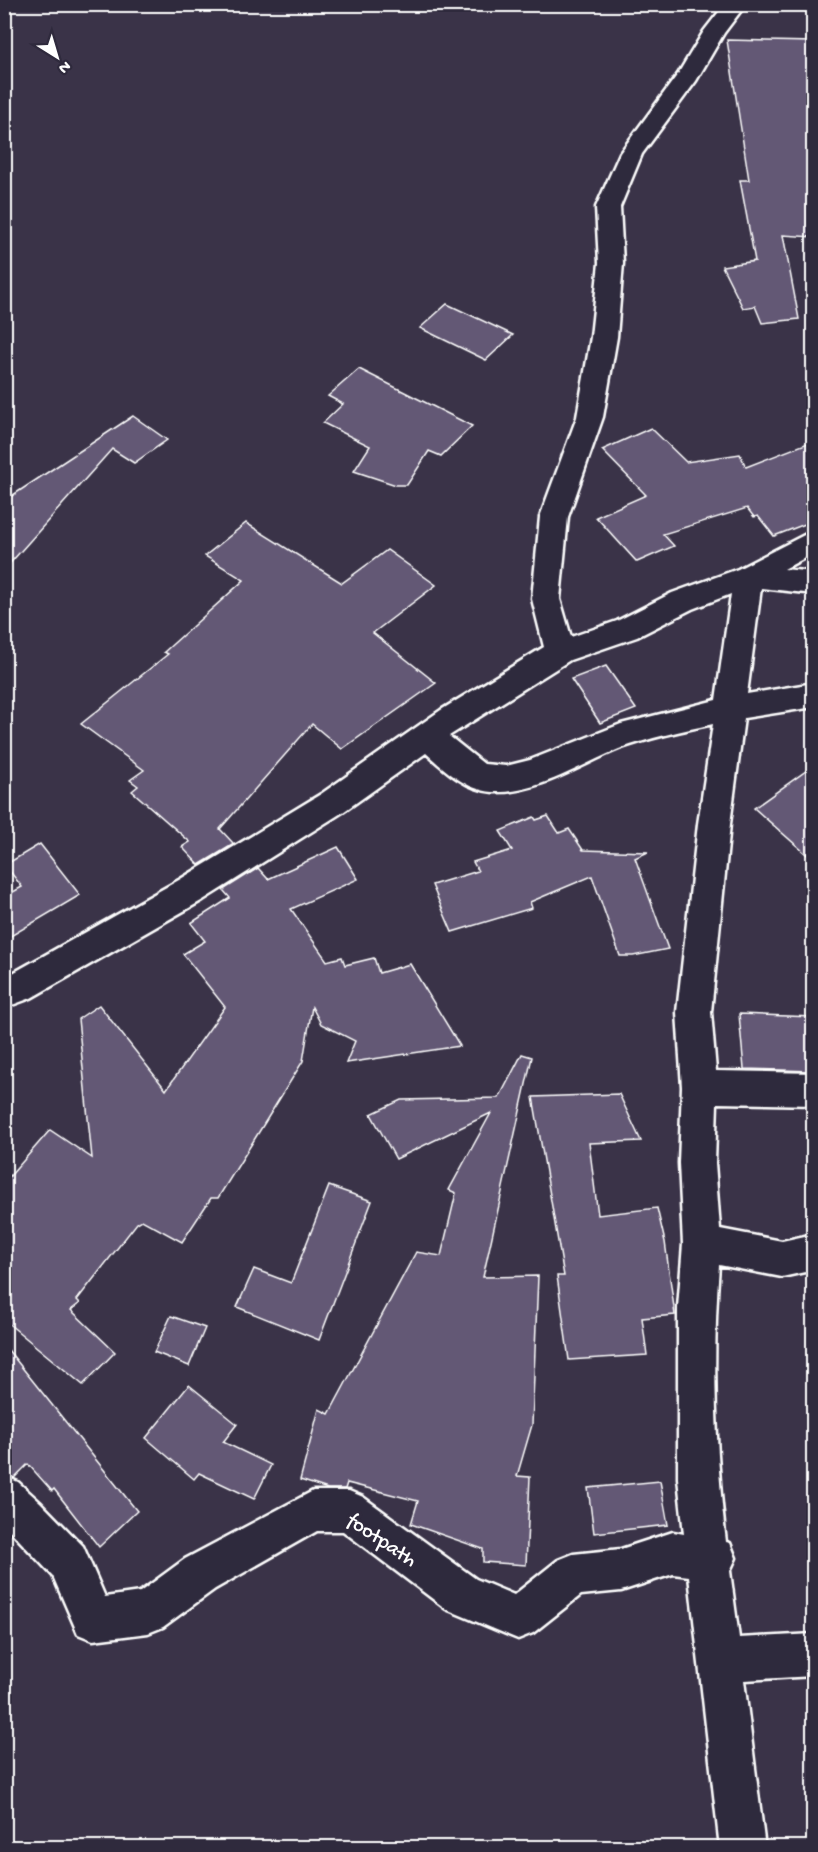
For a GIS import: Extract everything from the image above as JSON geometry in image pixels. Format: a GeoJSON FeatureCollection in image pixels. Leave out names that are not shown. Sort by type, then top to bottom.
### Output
{"type":"FeatureCollection","features":[{"type":"Feature","properties":{"kind":"street"},"geometry":{"type":"LineString","coordinates":[[560,652],[546,599],[554,516],[590,417],[602,349],[610,263],[608,207],[631,153],[688,76],[714,31],[736,4]]}},
{"type":"Feature","properties":{"kind":"street"},"geometry":{"type":"LineString","coordinates":[[4,993],[19,988],[191,890],[332,803],[487,694],[560,652],[627,630],[681,601],[747,576],[813,540]]}},
{"type":"Feature","properties":{"kind":"street"},"geometry":{"type":"LineString","coordinates":[[747,576],[813,583]]}},
{"type":"Feature","properties":{"kind":"street"},"geometry":{"type":"LineString","coordinates":[[744,1848],[711,1558],[698,1478],[697,1308],[702,1244],[697,1163],[700,1087],[694,1012],[714,824],[747,576]]}},
{"type":"Feature","properties":{"kind":"street"},"geometry":{"type":"LineString","coordinates":[[427,735],[470,772],[489,779],[510,778],[550,766],[619,736],[731,707],[813,696]]}},
{"type":"Feature","properties":{"kind":"street"},"geometry":{"type":"LineString","coordinates":[[700,1087],[813,1089]]}},
{"type":"Feature","properties":{"kind":"street"},"geometry":{"type":"LineString","coordinates":[[702,1244],[782,1259],[813,1252]]}},
{"type":"Feature","properties":{"kind":"street","name":"footpath"},"geometry":{"type":"LineString","coordinates":[[4,1496],[68,1561],[93,1619],[148,1612],[200,1575],[313,1511],[348,1512],[461,1594],[518,1618],[573,1575],[621,1570],[673,1553],[711,1558]]}},
{"type":"Feature","properties":{"kind":"street"},"geometry":{"type":"LineString","coordinates":[[721,1660],[813,1655]]}},
{"type":"Feature","properties":{"kind":"building"},"geometry":{"type":"Polygon","coordinates":[[[727,40],[813,42],[813,237],[783,235],[799,319],[762,323],[755,306],[743,308],[722,266],[755,261],[740,180],[749,180],[727,40]]]}},
{"type":"Feature","properties":{"kind":"building"},"geometry":{"type":"Polygon","coordinates":[[[447,304],[513,335],[486,360],[420,328],[447,304]]]}},
{"type":"Feature","properties":{"kind":"building"},"geometry":{"type":"Polygon","coordinates":[[[359,369],[472,426],[441,456],[429,451],[407,485],[396,485],[354,471],[370,446],[323,423],[343,404],[328,396],[359,369]]]}},
{"type":"Feature","properties":{"kind":"building"},"geometry":{"type":"Polygon","coordinates":[[[133,416],[167,440],[134,463],[112,449],[4,570],[4,501],[133,416]]]}},
{"type":"Feature","properties":{"kind":"building"},"geometry":{"type":"Polygon","coordinates":[[[651,428],[686,462],[740,454],[746,467],[813,441],[813,521],[774,536],[758,516],[754,517],[747,508],[663,534],[674,546],[637,562],[596,517],[646,495],[602,450],[651,428]]]}},
{"type":"Feature","properties":{"kind":"building"},"geometry":{"type":"Polygon","coordinates":[[[246,523],[342,583],[387,550],[436,585],[373,633],[436,683],[342,749],[312,724],[220,829],[234,844],[199,865],[182,847],[190,842],[132,791],[138,786],[130,780],[144,770],[81,724],[168,654],[164,652],[244,580],[205,556],[246,523]]]}},
{"type":"Feature","properties":{"kind":"building"},"geometry":{"type":"Polygon","coordinates":[[[606,666],[636,709],[600,723],[571,679],[606,666]]]}},
{"type":"Feature","properties":{"kind":"building"},"geometry":{"type":"Polygon","coordinates":[[[813,766],[813,860],[754,808],[813,766]]]}},
{"type":"Feature","properties":{"kind":"building"},"geometry":{"type":"Polygon","coordinates":[[[548,816],[559,833],[569,829],[583,850],[648,852],[635,858],[668,949],[633,956],[620,956],[592,876],[530,902],[532,908],[452,932],[432,885],[478,871],[473,862],[512,850],[500,831],[534,817],[536,820],[548,816]]]}},
{"type":"Feature","properties":{"kind":"building"},"geometry":{"type":"Polygon","coordinates":[[[40,844],[80,895],[4,940],[4,897],[22,887],[5,865],[40,844]]]}},
{"type":"Feature","properties":{"kind":"building"},"geometry":{"type":"Polygon","coordinates":[[[338,847],[358,879],[291,909],[327,961],[342,957],[345,965],[374,958],[379,973],[410,964],[460,1046],[346,1063],[355,1041],[321,1024],[312,1007],[303,1061],[218,1198],[211,1198],[182,1242],[142,1220],[137,1223],[77,1300],[80,1303],[71,1310],[115,1352],[83,1385],[4,1320],[4,1183],[50,1130],[92,1158],[78,1019],[99,1005],[166,1090],[225,1007],[183,954],[205,941],[191,923],[230,898],[223,890],[258,868],[268,879],[338,847]]]}},
{"type":"Feature","properties":{"kind":"building"},"geometry":{"type":"Polygon","coordinates":[[[739,1014],[813,1017],[813,1071],[744,1069],[739,1014]]]}},
{"type":"Feature","properties":{"kind":"building"},"geometry":{"type":"Polygon","coordinates":[[[522,1054],[532,1057],[483,1277],[538,1276],[532,1425],[517,1476],[530,1477],[526,1565],[483,1562],[483,1549],[411,1524],[418,1501],[347,1483],[345,1489],[328,1489],[300,1480],[319,1409],[329,1414],[416,1252],[441,1256],[456,1193],[449,1190],[491,1113],[396,1159],[371,1114],[401,1100],[499,1098],[522,1054]]]}},
{"type":"Feature","properties":{"kind":"building"},"geometry":{"type":"Polygon","coordinates":[[[619,1094],[641,1141],[589,1143],[598,1215],[657,1208],[665,1242],[675,1315],[642,1318],[647,1355],[569,1360],[557,1276],[564,1276],[533,1097],[619,1094]]]}},
{"type":"Feature","properties":{"kind":"building"},"geometry":{"type":"Polygon","coordinates":[[[329,1186],[372,1201],[319,1340],[237,1307],[254,1269],[291,1283],[329,1186]]]}},
{"type":"Feature","properties":{"kind":"building"},"geometry":{"type":"Polygon","coordinates":[[[171,1316],[205,1328],[189,1366],[154,1352],[171,1316]]]}},
{"type":"Feature","properties":{"kind":"building"},"geometry":{"type":"Polygon","coordinates":[[[4,1345],[137,1511],[99,1547],[54,1489],[52,1491],[28,1464],[14,1478],[4,1474],[4,1345]]]}},
{"type":"Feature","properties":{"kind":"building"},"geometry":{"type":"Polygon","coordinates":[[[189,1385],[237,1424],[223,1442],[271,1465],[254,1499],[199,1473],[194,1479],[146,1438],[189,1385]]]}},
{"type":"Feature","properties":{"kind":"building"},"geometry":{"type":"Polygon","coordinates":[[[660,1481],[668,1525],[594,1533],[588,1488],[660,1481]]]}}]}
